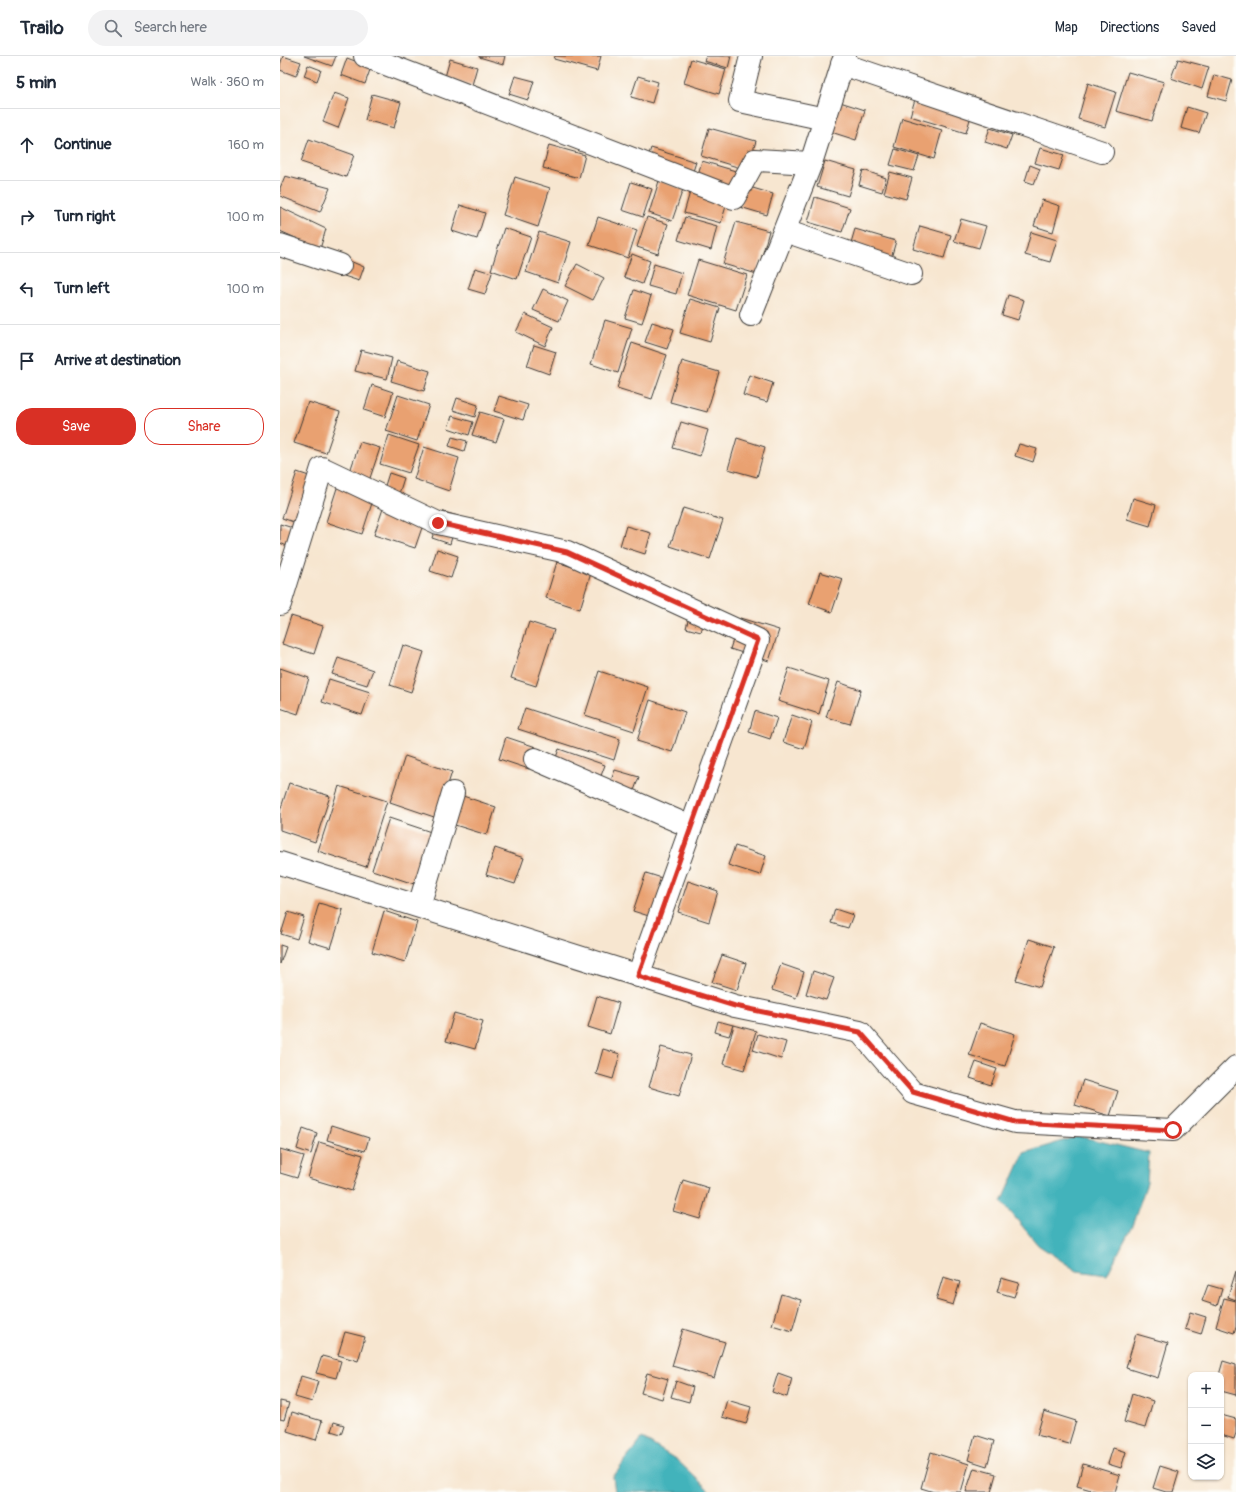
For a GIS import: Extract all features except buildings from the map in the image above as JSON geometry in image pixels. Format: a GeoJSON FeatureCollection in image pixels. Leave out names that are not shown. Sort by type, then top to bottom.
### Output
{"type":"FeatureCollection","features":[{"type":"Feature","properties":{"kind":"street"},"geometry":{"type":"LineString","coordinates":[[365,56],[734,198],[755,160],[811,162]]}},
{"type":"Feature","properties":{"kind":"street"},"geometry":{"type":"LineString","coordinates":[[751,56],[740,101],[825,119]]}},
{"type":"Feature","properties":{"kind":"street"},"geometry":{"type":"LineString","coordinates":[[751,315],[811,162],[844,60],[1102,152]]}},
{"type":"Feature","properties":{"kind":"street"},"geometry":{"type":"LineString","coordinates":[[784,231],[911,274]]}},
{"type":"Feature","properties":{"kind":"street"},"geometry":{"type":"LineString","coordinates":[[280,245],[340,265]]}},
{"type":"Feature","properties":{"kind":"street"},"geometry":{"type":"LineString","coordinates":[[280,604],[287,559],[322,468],[438,523],[567,552],[758,640],[638,976]]}},
{"type":"Feature","properties":{"kind":"street"},"geometry":{"type":"LineString","coordinates":[[535,760],[682,823]]}},
{"type":"Feature","properties":{"kind":"street"},"geometry":{"type":"LineString","coordinates":[[419,906],[453,793]]}},
{"type":"Feature","properties":{"kind":"street"},"geometry":{"type":"LineString","coordinates":[[280,863],[735,1006],[860,1032],[913,1092],[1015,1122],[1173,1130],[1236,1067]]}},
{"type":"Feature","properties":{"kind":"water"},"geometry":{"type":"Polygon","coordinates":[[[1079,1136],[1149,1153],[1147,1183],[1132,1226],[1107,1275],[1077,1271],[1038,1245],[1002,1202],[1024,1153],[1079,1136]]]}},
{"type":"Feature","properties":{"kind":"water"},"geometry":{"type":"Polygon","coordinates":[[[642,1438],[677,1460],[711,1492],[615,1492],[613,1477],[642,1438]]]}},
{"type":"Feature","properties":{"kind":"route"},"geometry":{"type":"LineString","coordinates":[[438,523],[567,552],[758,640],[638,976],[735,1006],[860,1032],[913,1092],[1015,1122],[1173,1130]]}}]}
